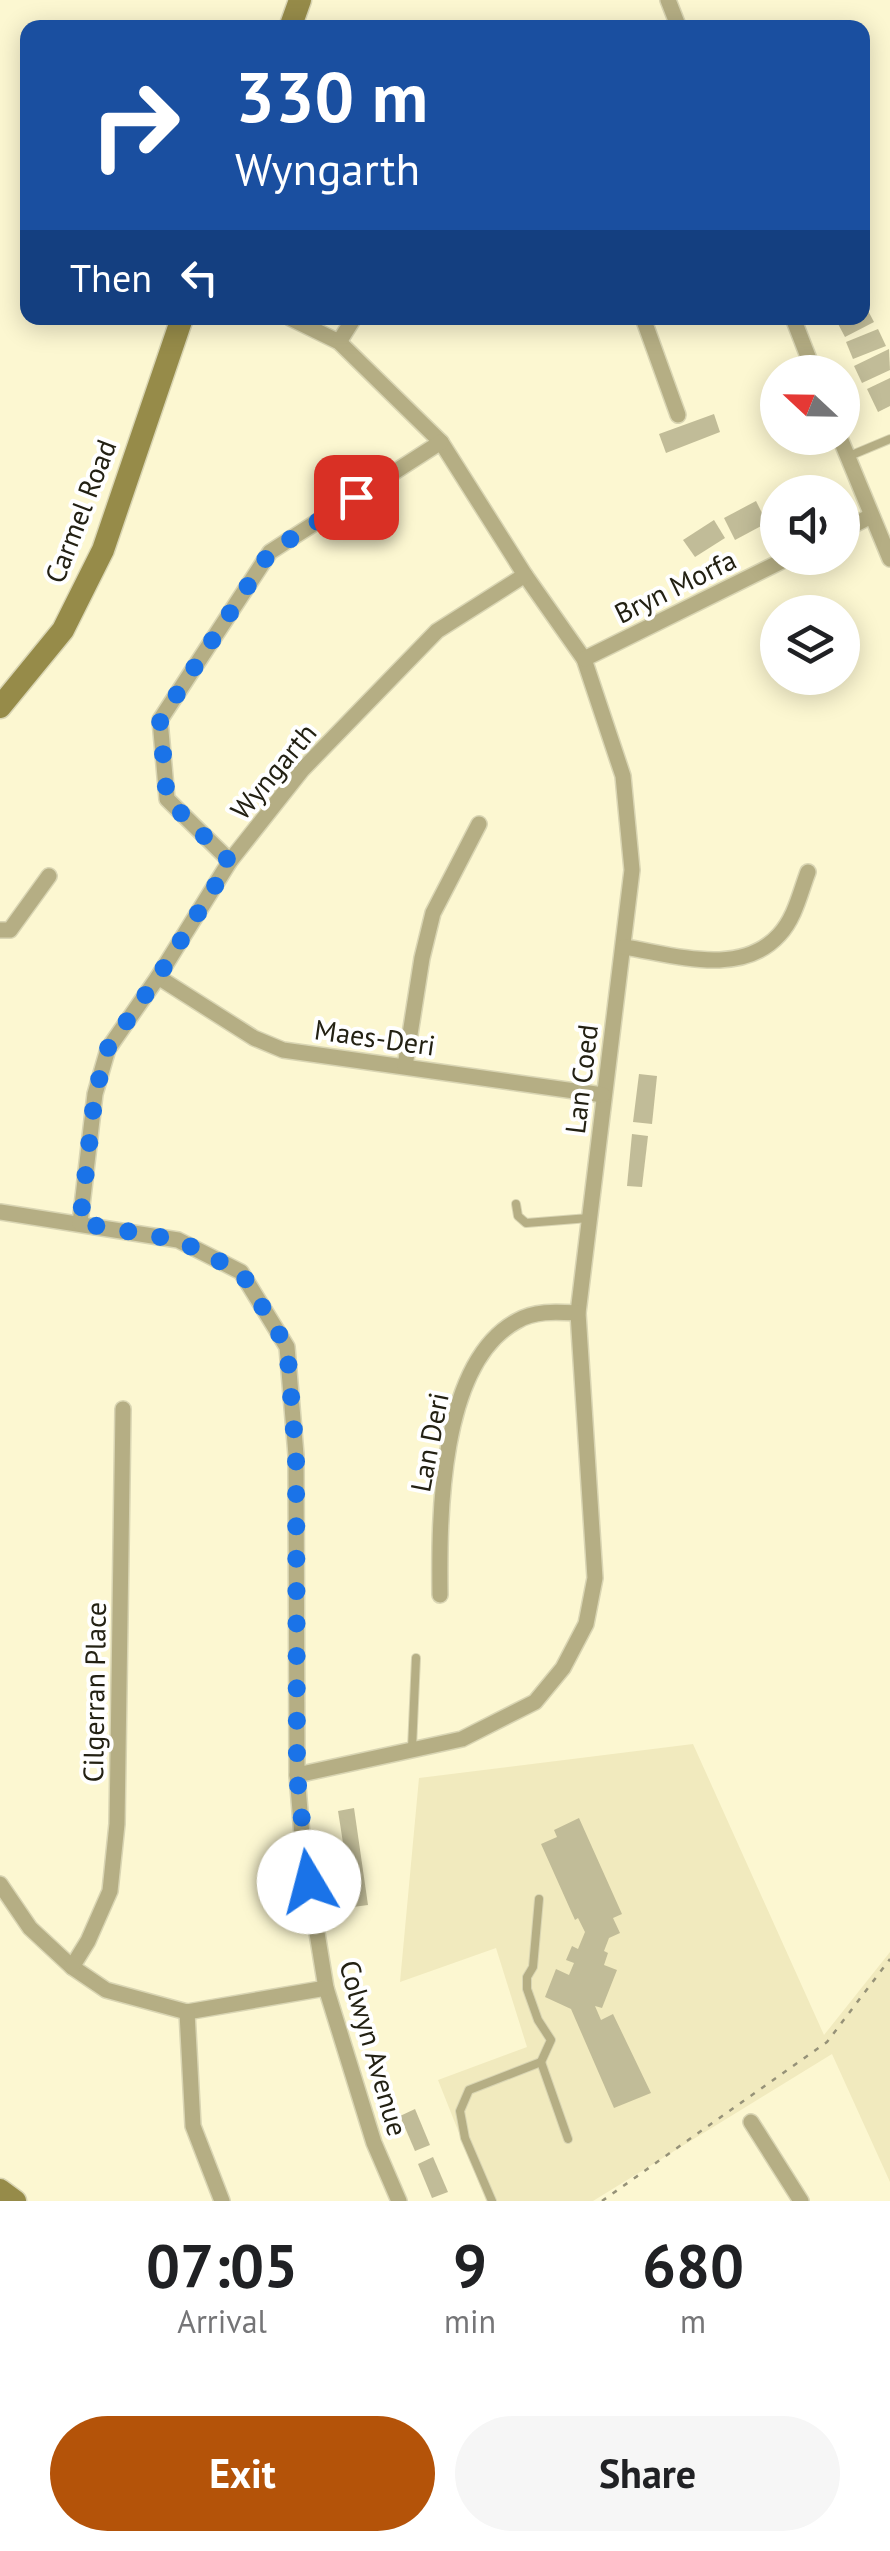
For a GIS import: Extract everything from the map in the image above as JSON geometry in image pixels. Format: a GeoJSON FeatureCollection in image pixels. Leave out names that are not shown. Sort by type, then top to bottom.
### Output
{"type":"FeatureCollection","features":[{"type":"Feature","properties":{"kind":"street","name":"Carmel Road"},"geometry":{"type":"LineString","coordinates":[[0,707],[63,630],[103,550],[180,325]]}},
{"type":"Feature","properties":{"kind":"street","name":"Lan Coed"},"geometry":{"type":"LineString","coordinates":[[297,1776],[462,1738],[535,1702],[563,1668],[586,1624],[595,1578],[578,1313],[632,870],[623,776],[584,659],[524,575],[441,442],[339,342],[304,325]]}},
{"type":"Feature","properties":{"kind":"street"},"geometry":{"type":"LineString","coordinates":[[339,342],[350,325]]}},
{"type":"Feature","properties":{"kind":"street"},"geometry":{"type":"LineString","coordinates":[[646,325],[678,415]]}},
{"type":"Feature","properties":{"kind":"street"},"geometry":{"type":"LineString","coordinates":[[795,325],[807,355]]}},
{"type":"Feature","properties":{"kind":"street"},"geometry":{"type":"LineString","coordinates":[[230,862],[167,799],[160,720],[270,552],[441,442]]}},
{"type":"Feature","properties":{"kind":"street"},"geometry":{"type":"LineString","coordinates":[[847,457],[890,558]]}},
{"type":"Feature","properties":{"kind":"street"},"geometry":{"type":"LineString","coordinates":[[860,521],[871,516]]}},
{"type":"Feature","properties":{"kind":"street","name":"Bryn Morfa"},"geometry":{"type":"LineString","coordinates":[[584,659],[760,572]]}},
{"type":"Feature","properties":{"kind":"street","name":"Wyngarth"},"geometry":{"type":"LineString","coordinates":[[80,1223],[98,1075],[108,1048],[230,862],[302,770],[438,631],[524,575]]}},
{"type":"Feature","properties":{"kind":"street"},"geometry":{"type":"LineString","coordinates":[[406,1066],[422,958],[433,913],[479,824]]}},
{"type":"Feature","properties":{"kind":"street"},"geometry":{"type":"LineString","coordinates":[[624,947],[713,960],[741,958],[761,950],[780,934],[794,913],[808,872]]}},
{"type":"Feature","properties":{"kind":"street"},"geometry":{"type":"LineString","coordinates":[[0,930],[10,930],[49,876]]}},
{"type":"Feature","properties":{"kind":"street","name":"Maes-Deri"},"geometry":{"type":"LineString","coordinates":[[158,977],[254,1038],[283,1050],[603,1095]]}},
{"type":"Feature","properties":{"kind":"street","name":"Colwyn Avenue"},"geometry":{"type":"LineString","coordinates":[[0,1212],[178,1240],[241,1272],[287,1347],[296,1455],[297,1776],[303,1847],[326,1988],[374,2143],[398,2201]]}},
{"type":"Feature","properties":{"kind":"street","name":"Lan Deri"},"geometry":{"type":"LineString","coordinates":[[440,1594],[440,1530],[446,1468],[456,1406],[473,1368],[492,1342],[517,1320],[548,1312],[578,1313]]}},
{"type":"Feature","properties":{"kind":"street","name":"Cilgerran Place"},"geometry":{"type":"LineString","coordinates":[[72,1967],[110,1891],[116,1824],[123,1409]]}},
{"type":"Feature","properties":{"kind":"street"},"geometry":{"type":"LineString","coordinates":[[0,1884],[30,1928],[72,1967],[106,1990],[187,2012],[326,1988]]}},
{"type":"Feature","properties":{"kind":"street"},"geometry":{"type":"LineString","coordinates":[[187,2012],[193,2126],[222,2201]]}},
{"type":"Feature","properties":{"kind":"street"},"geometry":{"type":"LineString","coordinates":[[750,2122],[801,2201]]}},
{"type":"Feature","properties":{"kind":"street"},"geometry":{"type":"LineString","coordinates":[[0,2190],[15,2201]]}},
{"type":"Feature","properties":{"kind":"lane"},"geometry":{"type":"LineString","coordinates":[[847,457],[890,439]]}},
{"type":"Feature","properties":{"kind":"lane"},"geometry":{"type":"LineString","coordinates":[[516,1204],[518,1216],[526,1223],[589,1218]]}},
{"type":"Feature","properties":{"kind":"lane"},"geometry":{"type":"LineString","coordinates":[[412,1750],[416,1658]]}},
{"type":"Feature","properties":{"kind":"lane"},"geometry":{"type":"LineString","coordinates":[[539,1899],[533,1967],[527,1977],[527,1989],[550,2040],[541,2062],[568,2139]]}},
{"type":"Feature","properties":{"kind":"lane"},"geometry":{"type":"LineString","coordinates":[[492,2201],[465,2138],[460,2111],[469,2090],[541,2062]]}},
{"type":"Feature","properties":{"kind":"path"},"geometry":{"type":"LineString","coordinates":[[602,2201],[827,2042],[890,1959]]}},
{"type":"Feature","properties":{"kind":"shaded area"},"geometry":{"type":"Polygon","coordinates":[[[693,1744],[824,2035],[890,1952],[890,2182],[832,2054],[593,2201],[486,2201],[438,2080],[527,2047],[496,1948],[400,1982],[419,1778],[693,1744]]]}},
{"type":"Feature","properties":{"kind":"building"},"geometry":{"type":"Polygon","coordinates":[[[839,325],[868,325],[845,337],[839,325]]]}},
{"type":"Feature","properties":{"kind":"building"},"geometry":{"type":"Polygon","coordinates":[[[878,329],[886,346],[860,356],[851,355],[846,342],[878,329]]]}},
{"type":"Feature","properties":{"kind":"building"},"geometry":{"type":"Polygon","coordinates":[[[889,349],[890,370],[862,383],[860,363],[889,349]]]}},
{"type":"Feature","properties":{"kind":"building"},"geometry":{"type":"Polygon","coordinates":[[[890,378],[890,406],[878,412],[867,389],[890,378]]]}},
{"type":"Feature","properties":{"kind":"building"},"geometry":{"type":"Polygon","coordinates":[[[714,414],[720,432],[666,453],[659,434],[714,414]]]}},
{"type":"Feature","properties":{"kind":"building"},"geometry":{"type":"Polygon","coordinates":[[[756,501],[760,509],[760,527],[735,540],[724,518],[756,501]]]}},
{"type":"Feature","properties":{"kind":"building"},"geometry":{"type":"Polygon","coordinates":[[[714,520],[725,538],[695,557],[683,540],[714,520]]]}},
{"type":"Feature","properties":{"kind":"building"},"geometry":{"type":"Polygon","coordinates":[[[639,1074],[657,1076],[652,1124],[633,1122],[639,1074]]]}},
{"type":"Feature","properties":{"kind":"building"},"geometry":{"type":"Polygon","coordinates":[[[632,1134],[648,1136],[642,1187],[627,1186],[632,1134]]]}},
{"type":"Feature","properties":{"kind":"building"},"geometry":{"type":"Polygon","coordinates":[[[354,1808],[368,1905],[353,1907],[338,1811],[354,1808]]]}},
{"type":"Feature","properties":{"kind":"building"},"geometry":{"type":"Polygon","coordinates":[[[579,1818],[622,1914],[613,1918],[620,1933],[609,1938],[604,1951],[608,1953],[604,1965],[617,1970],[602,2008],[595,2006],[601,2020],[613,2014],[651,2093],[614,2108],[571,2009],[545,1997],[556,1969],[569,1975],[574,1963],[566,1960],[572,1946],[578,1949],[585,1932],[578,1918],[575,1920],[541,1844],[557,1837],[554,1830],[579,1818]]]}},
{"type":"Feature","properties":{"kind":"building"},"geometry":{"type":"Polygon","coordinates":[[[415,2109],[430,2145],[415,2151],[400,2116],[415,2109]]]}},
{"type":"Feature","properties":{"kind":"building"},"geometry":{"type":"Polygon","coordinates":[[[433,2157],[448,2192],[432,2198],[418,2164],[433,2157]]]}},
{"type":"Feature","properties":{"kind":"route"},"geometry":{"type":"LineString","coordinates":[[309,1882],[297,1776],[296,1455],[287,1347],[241,1272],[178,1240],[80,1223],[98,1075],[108,1048],[230,862],[167,799],[160,720],[270,552],[356,497]]}}]}
